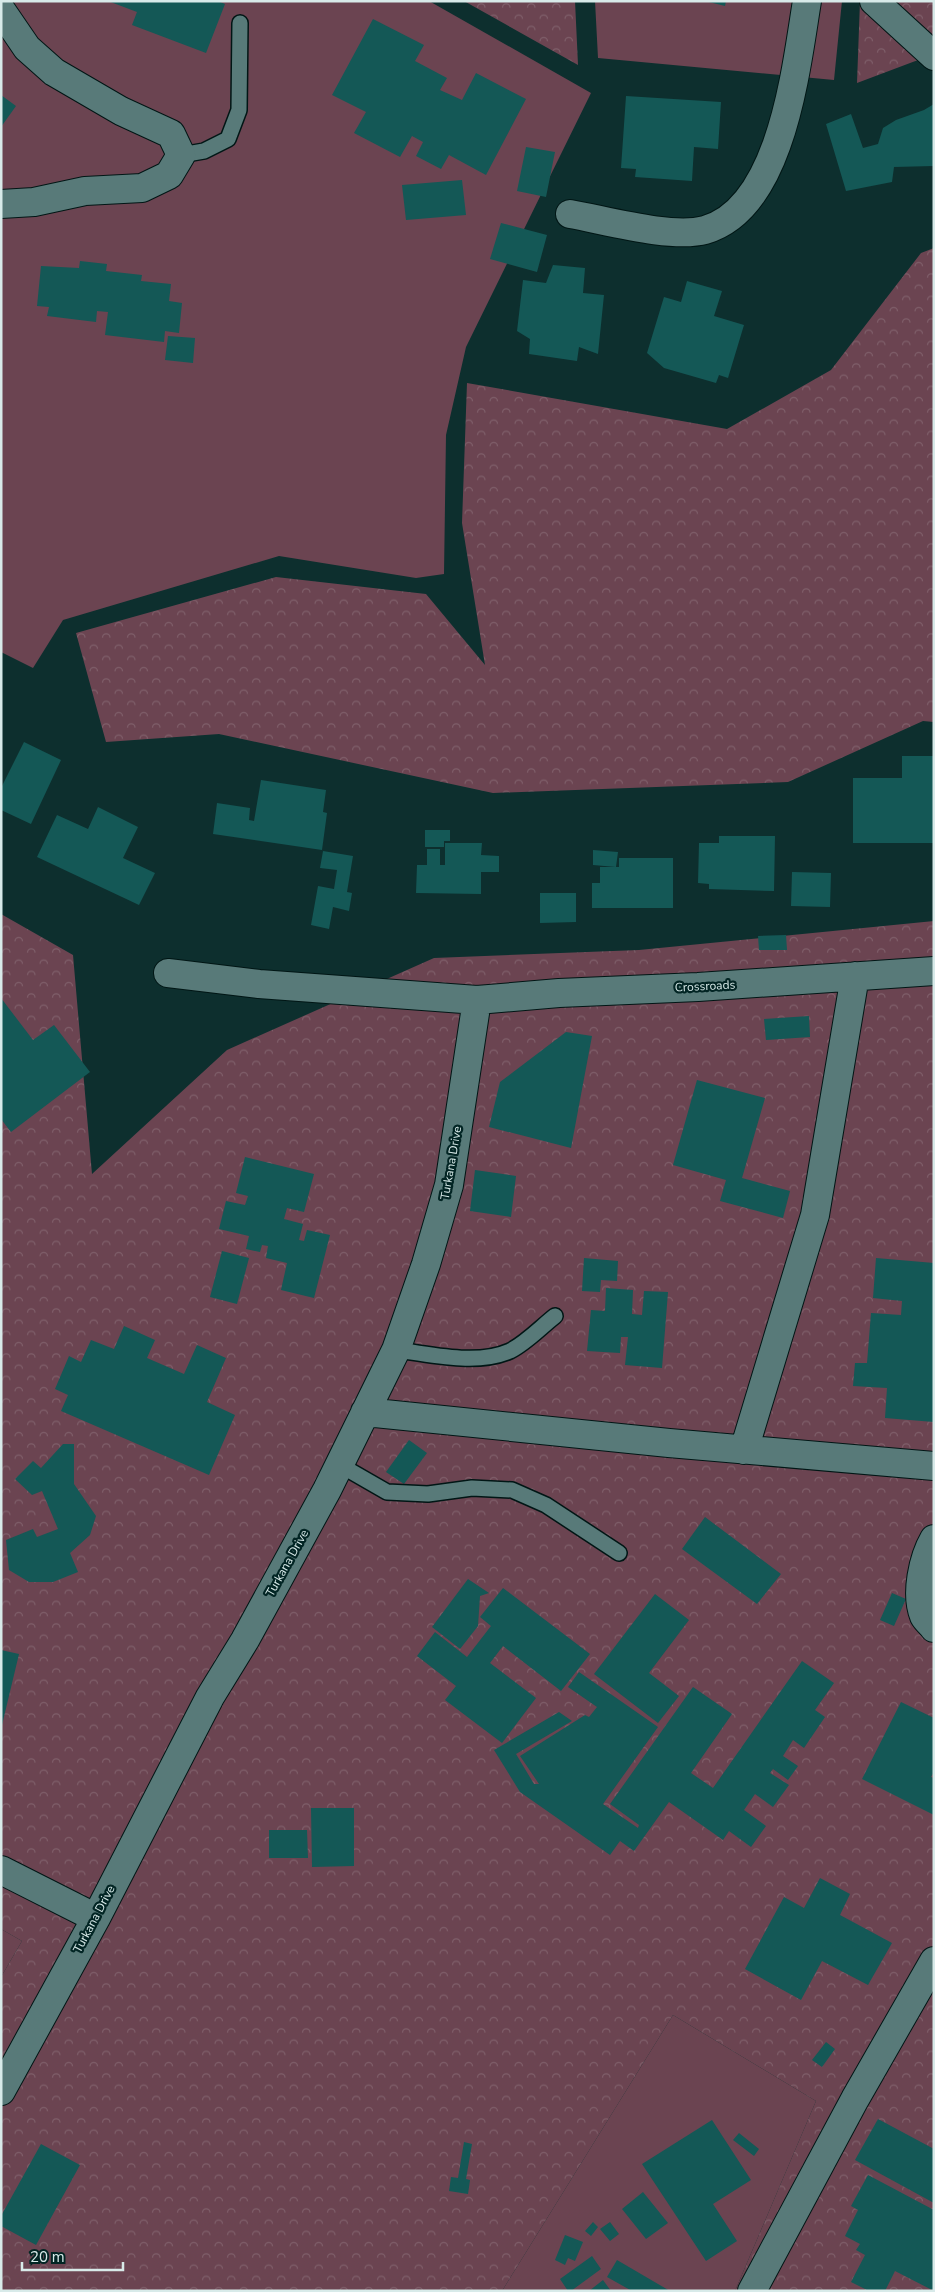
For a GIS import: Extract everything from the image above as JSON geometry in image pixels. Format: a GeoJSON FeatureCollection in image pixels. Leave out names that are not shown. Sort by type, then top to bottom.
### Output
{"type":"FeatureCollection","features":[{"type":"Feature","properties":{"kind":"street"},"geometry":{"type":"LineString","coordinates":[[570,214],[679,232],[705,230],[729,218],[745,203],[759,183],[775,151],[791,97],[807,1]]}},
{"type":"Feature","properties":{"kind":"street"},"geometry":{"type":"LineString","coordinates":[[874,1],[934,56]]}},
{"type":"Feature","properties":{"kind":"street"},"geometry":{"type":"LineString","coordinates":[[1,10],[27,48],[54,72],[121,111],[170,134],[181,155],[169,175],[142,188],[84,191],[34,202],[1,204]]}},
{"type":"Feature","properties":{"kind":"street","name":"Crossroads"},"geometry":{"type":"LineString","coordinates":[[168,973],[259,984],[477,1000],[559,993],[934,971]]}},
{"type":"Feature","properties":{"kind":"street"},"geometry":{"type":"LineString","coordinates":[[744,1450],[815,1215],[855,976]]}},
{"type":"Feature","properties":{"kind":"street","name":"Turkana Drive"},"geometry":{"type":"LineString","coordinates":[[1,2091],[96,1918],[210,1697],[245,1640],[340,1465],[396,1350],[426,1264],[449,1185],[477,1000]]}},
{"type":"Feature","properties":{"kind":"street"},"geometry":{"type":"LineString","coordinates":[[365,1412],[744,1450],[934,1466]]}},
{"type":"Feature","properties":{"kind":"street"},"geometry":{"type":"LineString","coordinates":[[934,1539],[924,1563],[920,1590],[924,1616],[934,1628]]}},
{"type":"Feature","properties":{"kind":"street"},"geometry":{"type":"LineString","coordinates":[[1,1870],[96,1918]]}},
{"type":"Feature","properties":{"kind":"street"},"geometry":{"type":"LineString","coordinates":[[752,2291],[855,2099],[934,1961]]}},
{"type":"Feature","properties":{"kind":"lane"},"geometry":{"type":"LineString","coordinates":[[181,155],[204,151],[228,139],[239,110],[240,23]]}},
{"type":"Feature","properties":{"kind":"lane"},"geometry":{"type":"LineString","coordinates":[[396,1350],[474,1358],[496,1356],[511,1350],[555,1316]]}},
{"type":"Feature","properties":{"kind":"lane"},"geometry":{"type":"LineString","coordinates":[[340,1465],[387,1492],[428,1494],[472,1488],[512,1490],[546,1504],[619,1553]]}},
{"type":"Feature","properties":{"kind":"green space"},"geometry":{"type":"Polygon","coordinates":[[[1,1],[429,1],[591,93],[466,347],[446,435],[444,574],[416,578],[279,556],[63,620],[33,668],[1,652],[1,1]]]}},
{"type":"Feature","properties":{"kind":"green space"},"geometry":{"type":"Polygon","coordinates":[[[464,1],[575,1],[578,65],[464,1]]]}},
{"type":"Feature","properties":{"kind":"green space"},"geometry":{"type":"Polygon","coordinates":[[[595,1],[842,1],[834,80],[598,58],[595,1]]]}},
{"type":"Feature","properties":{"kind":"green space"},"geometry":{"type":"Polygon","coordinates":[[[860,1],[934,1],[934,59],[926,57],[857,83],[860,1]]]}},
{"type":"Feature","properties":{"kind":"green space"},"geometry":{"type":"Polygon","coordinates":[[[934,248],[934,722],[923,721],[788,782],[493,793],[219,734],[106,742],[76,633],[276,577],[426,594],[485,665],[462,523],[467,383],[727,429],[831,370],[921,253],[934,248]]]}},
{"type":"Feature","properties":{"kind":"green space"},"geometry":{"type":"Polygon","coordinates":[[[1,914],[73,955],[92,1174],[227,1050],[434,958],[639,950],[934,921],[934,2291],[735,2291],[816,2101],[673,2015],[502,2291],[1,2291],[1,1977],[22,1941],[1,1929],[1,914]]]}},
{"type":"Feature","properties":{"kind":"green space"},"geometry":{"type":"Polygon","coordinates":[[[1,1929],[22,1941],[1,1977],[1,1929]]]}},
{"type":"Feature","properties":{"kind":"green space"},"geometry":{"type":"Polygon","coordinates":[[[673,2015],[816,2101],[735,2291],[502,2291],[673,2015]]]}},
{"type":"Feature","properties":{"kind":"building"},"geometry":{"type":"Polygon","coordinates":[[[108,1],[218,1],[225,4],[206,53],[132,25],[137,12],[108,1]]]}},
{"type":"Feature","properties":{"kind":"building"},"geometry":{"type":"Polygon","coordinates":[[[705,1],[726,1],[725,6],[705,1]]]}},
{"type":"Feature","properties":{"kind":"building"},"geometry":{"type":"Polygon","coordinates":[[[373,19],[424,45],[415,61],[447,78],[440,90],[462,100],[476,73],[526,99],[486,175],[449,155],[441,169],[416,156],[423,142],[412,136],[400,157],[354,133],[366,112],[332,95],[373,19]]]}},
{"type":"Feature","properties":{"kind":"building"},"geometry":{"type":"Polygon","coordinates":[[[1,95],[16,106],[1,127],[1,95]]]}},
{"type":"Feature","properties":{"kind":"building"},"geometry":{"type":"Polygon","coordinates":[[[626,96],[721,102],[718,149],[694,147],[692,181],[635,177],[636,169],[621,168],[626,96]]]}},
{"type":"Feature","properties":{"kind":"building"},"geometry":{"type":"Polygon","coordinates":[[[934,104],[934,166],[894,167],[892,182],[846,191],[826,124],[851,114],[863,148],[878,144],[883,128],[896,120],[924,110],[934,104]]]}},
{"type":"Feature","properties":{"kind":"building"},"geometry":{"type":"Polygon","coordinates":[[[526,147],[555,152],[546,197],[517,191],[526,147]]]}},
{"type":"Feature","properties":{"kind":"building"},"geometry":{"type":"Polygon","coordinates":[[[462,180],[466,215],[406,220],[402,185],[462,180]]]}},
{"type":"Feature","properties":{"kind":"building"},"geometry":{"type":"Polygon","coordinates":[[[501,223],[547,235],[537,272],[490,259],[501,223]]]}},
{"type":"Feature","properties":{"kind":"building"},"geometry":{"type":"Polygon","coordinates":[[[80,261],[107,264],[106,271],[142,275],[141,281],[171,284],[169,301],[182,303],[179,333],[165,331],[164,342],[105,335],[108,312],[97,311],[96,322],[47,316],[49,307],[37,306],[41,266],[79,268],[80,261]]]}},
{"type":"Feature","properties":{"kind":"building"},"geometry":{"type":"Polygon","coordinates":[[[553,265],[585,268],[583,293],[604,295],[598,354],[579,347],[577,361],[529,354],[530,339],[517,331],[523,280],[546,283],[553,265]]]}},
{"type":"Feature","properties":{"kind":"building"},"geometry":{"type":"Polygon","coordinates":[[[687,281],[722,291],[714,316],[744,325],[728,378],[719,375],[716,383],[664,368],[647,353],[664,297],[681,302],[687,281]]]}},
{"type":"Feature","properties":{"kind":"building"},"geometry":{"type":"Polygon","coordinates":[[[168,336],[195,338],[193,363],[165,360],[168,336]]]}},
{"type":"Feature","properties":{"kind":"building"},"geometry":{"type":"Polygon","coordinates":[[[24,742],[61,760],[31,824],[1,810],[1,788],[24,742]]]}},
{"type":"Feature","properties":{"kind":"building"},"geometry":{"type":"Polygon","coordinates":[[[902,756],[934,756],[934,843],[853,843],[853,778],[902,778],[902,756]]]}},
{"type":"Feature","properties":{"kind":"building"},"geometry":{"type":"Polygon","coordinates":[[[261,780],[326,790],[323,812],[327,813],[322,850],[213,834],[217,803],[250,808],[249,820],[254,821],[261,780]]]}},
{"type":"Feature","properties":{"kind":"building"},"geometry":{"type":"Polygon","coordinates":[[[98,807],[138,827],[123,858],[155,873],[139,905],[37,857],[57,815],[88,829],[98,807]]]}},
{"type":"Feature","properties":{"kind":"building"},"geometry":{"type":"Polygon","coordinates":[[[425,830],[450,830],[450,841],[444,841],[444,847],[425,847],[425,830]]]}},
{"type":"Feature","properties":{"kind":"building"},"geometry":{"type":"Polygon","coordinates":[[[719,836],[775,836],[774,891],[709,889],[709,884],[698,883],[699,843],[719,843],[719,836]]]}},
{"type":"Feature","properties":{"kind":"building"},"geometry":{"type":"Polygon","coordinates":[[[445,843],[482,843],[481,855],[499,856],[499,872],[481,872],[481,894],[416,893],[417,865],[427,865],[427,849],[440,849],[440,865],[445,865],[445,843]]]}},
{"type":"Feature","properties":{"kind":"building"},"geometry":{"type":"Polygon","coordinates":[[[593,850],[618,852],[616,867],[593,865],[593,850]]]}},
{"type":"Feature","properties":{"kind":"building"},"geometry":{"type":"Polygon","coordinates":[[[323,851],[353,856],[347,892],[352,893],[349,911],[333,907],[329,929],[311,925],[318,886],[334,889],[337,870],[320,868],[323,851]]]}},
{"type":"Feature","properties":{"kind":"building"},"geometry":{"type":"Polygon","coordinates":[[[619,858],[673,858],[673,908],[592,908],[592,883],[600,883],[600,867],[619,867],[619,858]]]}},
{"type":"Feature","properties":{"kind":"building"},"geometry":{"type":"Polygon","coordinates":[[[792,872],[831,873],[830,907],[791,906],[792,872]]]}},
{"type":"Feature","properties":{"kind":"building"},"geometry":{"type":"Polygon","coordinates":[[[540,893],[576,893],[576,922],[540,923],[540,893]]]}},
{"type":"Feature","properties":{"kind":"building"},"geometry":{"type":"Polygon","coordinates":[[[786,935],[787,950],[759,950],[758,936],[786,935]]]}},
{"type":"Feature","properties":{"kind":"building"},"geometry":{"type":"Polygon","coordinates":[[[1,998],[33,1040],[54,1025],[90,1072],[11,1132],[1,1119],[1,998]]]}},
{"type":"Feature","properties":{"kind":"building"},"geometry":{"type":"Polygon","coordinates":[[[809,1016],[810,1037],[766,1040],[764,1019],[809,1016]]]}},
{"type":"Feature","properties":{"kind":"building"},"geometry":{"type":"Polygon","coordinates":[[[566,1032],[592,1036],[571,1148],[489,1127],[500,1082],[566,1032]]]}},
{"type":"Feature","properties":{"kind":"building"},"geometry":{"type":"Polygon","coordinates":[[[697,1080],[765,1098],[742,1178],[790,1191],[783,1218],[720,1201],[726,1180],[673,1165],[697,1080]]]}},
{"type":"Feature","properties":{"kind":"building"},"geometry":{"type":"Polygon","coordinates":[[[245,1157],[314,1174],[304,1212],[287,1208],[284,1219],[303,1224],[299,1240],[304,1241],[307,1230],[330,1235],[314,1298],[281,1290],[287,1263],[266,1258],[268,1246],[262,1245],[260,1252],[246,1249],[249,1236],[219,1229],[226,1201],[245,1205],[248,1196],[236,1193],[245,1157]]]}},
{"type":"Feature","properties":{"kind":"building"},"geometry":{"type":"Polygon","coordinates":[[[475,1170],[516,1176],[511,1217],[470,1211],[475,1170]]]}},
{"type":"Feature","properties":{"kind":"building"},"geometry":{"type":"Polygon","coordinates":[[[222,1251],[249,1258],[237,1304],[210,1297],[222,1251]]]}},
{"type":"Feature","properties":{"kind":"building"},"geometry":{"type":"Polygon","coordinates":[[[584,1258],[618,1261],[617,1281],[601,1280],[600,1292],[582,1291],[584,1258]]]}},
{"type":"Feature","properties":{"kind":"building"},"geometry":{"type":"Polygon","coordinates":[[[876,1258],[934,1263],[934,1422],[885,1418],[887,1388],[853,1386],[855,1363],[867,1363],[871,1313],[901,1315],[902,1301],[873,1298],[876,1258]]]}},
{"type":"Feature","properties":{"kind":"building"},"geometry":{"type":"Polygon","coordinates":[[[606,1288],[633,1290],[632,1314],[642,1315],[644,1291],[668,1292],[662,1368],[625,1365],[628,1337],[621,1337],[620,1353],[587,1351],[591,1310],[605,1311],[606,1288]]]}},
{"type":"Feature","properties":{"kind":"building"},"geometry":{"type":"Polygon","coordinates":[[[124,1326],[155,1340],[147,1358],[184,1374],[197,1345],[226,1358],[207,1402],[235,1415],[209,1475],[61,1411],[68,1395],[55,1389],[69,1356],[81,1362],[91,1340],[114,1349],[124,1326]]]}},
{"type":"Feature","properties":{"kind":"building"},"geometry":{"type":"Polygon","coordinates":[[[409,1440],[427,1453],[404,1484],[386,1472],[409,1440]]]}},
{"type":"Feature","properties":{"kind":"building"},"geometry":{"type":"Polygon","coordinates":[[[63,1444],[74,1444],[74,1484],[96,1516],[90,1535],[70,1553],[78,1572],[53,1582],[29,1582],[9,1570],[6,1540],[33,1529],[37,1537],[58,1529],[42,1491],[32,1495],[15,1479],[33,1461],[41,1468],[63,1444]]]}},
{"type":"Feature","properties":{"kind":"building"},"geometry":{"type":"Polygon","coordinates":[[[705,1517],[781,1574],[757,1604],[682,1549],[705,1517]]]}},
{"type":"Feature","properties":{"kind":"building"},"geometry":{"type":"Polygon","coordinates":[[[468,1579],[489,1593],[480,1596],[478,1626],[460,1649],[432,1627],[468,1579]]]}},
{"type":"Feature","properties":{"kind":"building"},"geometry":{"type":"Polygon","coordinates":[[[503,1588],[590,1654],[561,1691],[503,1646],[490,1663],[536,1698],[502,1743],[445,1700],[456,1686],[417,1656],[435,1632],[467,1657],[491,1626],[480,1617],[503,1588]]]}},
{"type":"Feature","properties":{"kind":"building"},"geometry":{"type":"Polygon","coordinates":[[[892,1593],[906,1599],[894,1626],[880,1620],[892,1593]]]}},
{"type":"Feature","properties":{"kind":"building"},"geometry":{"type":"Polygon","coordinates":[[[655,1594],[689,1620],[649,1673],[679,1696],[658,1723],[594,1674],[655,1594]]]}},
{"type":"Feature","properties":{"kind":"building"},"geometry":{"type":"Polygon","coordinates":[[[1,1650],[19,1654],[2,1725],[1,1725],[1,1650]]]}},
{"type":"Feature","properties":{"kind":"building"},"geometry":{"type":"Polygon","coordinates":[[[802,1661],[834,1683],[815,1710],[825,1717],[804,1748],[793,1740],[783,1756],[798,1766],[788,1780],[773,1769],[770,1773],[789,1785],[773,1807],[755,1794],[744,1810],[766,1826],[751,1847],[729,1831],[723,1840],[669,1802],[634,1851],[620,1841],[610,1855],[520,1792],[494,1750],[559,1712],[572,1721],[516,1754],[534,1784],[539,1784],[520,1756],[585,1715],[589,1717],[597,1707],[568,1687],[579,1672],[658,1727],[603,1804],[638,1828],[639,1825],[610,1804],[693,1687],[732,1714],[691,1773],[713,1788],[802,1661]]]}},
{"type":"Feature","properties":{"kind":"building"},"geometry":{"type":"Polygon","coordinates":[[[901,1702],[934,1718],[934,1772],[931,1777],[934,1778],[934,1815],[862,1779],[901,1702]]]}},
{"type":"Feature","properties":{"kind":"building"},"geometry":{"type":"Polygon","coordinates":[[[311,1808],[354,1808],[354,1866],[312,1867],[311,1808]]]}},
{"type":"Feature","properties":{"kind":"building"},"geometry":{"type":"Polygon","coordinates":[[[269,1830],[307,1830],[308,1858],[269,1858],[269,1830]]]}},
{"type":"Feature","properties":{"kind":"building"},"geometry":{"type":"Polygon","coordinates":[[[820,1878],[850,1894],[840,1915],[892,1943],[868,1985],[822,1961],[801,2000],[745,1969],[784,1897],[804,1908],[820,1878]]]}},
{"type":"Feature","properties":{"kind":"building"},"geometry":{"type":"Polygon","coordinates":[[[826,2042],[835,2049],[822,2067],[812,2060],[826,2042]]]}},
{"type":"Feature","properties":{"kind":"building"},"geometry":{"type":"Polygon","coordinates":[[[878,2119],[934,2149],[934,2203],[855,2160],[878,2119]]]}},
{"type":"Feature","properties":{"kind":"building"},"geometry":{"type":"Polygon","coordinates":[[[712,2120],[751,2180],[713,2204],[737,2241],[706,2261],[642,2164],[712,2120]]]}},
{"type":"Feature","properties":{"kind":"building"},"geometry":{"type":"Polygon","coordinates":[[[739,2133],[759,2149],[754,2156],[733,2140],[739,2133]]]}},
{"type":"Feature","properties":{"kind":"building"},"geometry":{"type":"Polygon","coordinates":[[[464,2142],[472,2144],[466,2179],[470,2180],[468,2194],[449,2191],[451,2177],[458,2178],[464,2142]]]}},
{"type":"Feature","properties":{"kind":"building"},"geometry":{"type":"Polygon","coordinates":[[[41,2144],[80,2165],[36,2245],[1,2226],[1,2216],[41,2144]]]}},
{"type":"Feature","properties":{"kind":"building"},"geometry":{"type":"Polygon","coordinates":[[[868,2175],[934,2210],[934,2291],[895,2271],[885,2291],[869,2291],[851,2282],[865,2255],[856,2250],[860,2244],[845,2236],[858,2210],[851,2206],[868,2175]]]}},
{"type":"Feature","properties":{"kind":"building"},"geometry":{"type":"Polygon","coordinates":[[[643,2192],[668,2223],[646,2239],[622,2209],[643,2192]]]}},
{"type":"Feature","properties":{"kind":"building"},"geometry":{"type":"Polygon","coordinates":[[[593,2222],[598,2227],[591,2236],[585,2231],[593,2222]]]}},
{"type":"Feature","properties":{"kind":"building"},"geometry":{"type":"Polygon","coordinates":[[[610,2222],[619,2234],[610,2241],[600,2229],[610,2222]]]}},
{"type":"Feature","properties":{"kind":"building"},"geometry":{"type":"Polygon","coordinates":[[[565,2235],[583,2242],[575,2261],[568,2258],[565,2265],[555,2260],[565,2235]]]}},
{"type":"Feature","properties":{"kind":"building"},"geometry":{"type":"Polygon","coordinates":[[[592,2256],[601,2269],[571,2291],[568,2291],[560,2279],[592,2256]]]}},
{"type":"Feature","properties":{"kind":"building"},"geometry":{"type":"Polygon","coordinates":[[[617,2260],[670,2291],[632,2291],[607,2277],[617,2260]]]}},
{"type":"Feature","properties":{"kind":"building"},"geometry":{"type":"Polygon","coordinates":[[[603,2280],[611,2291],[589,2291],[603,2280]]]}}]}
